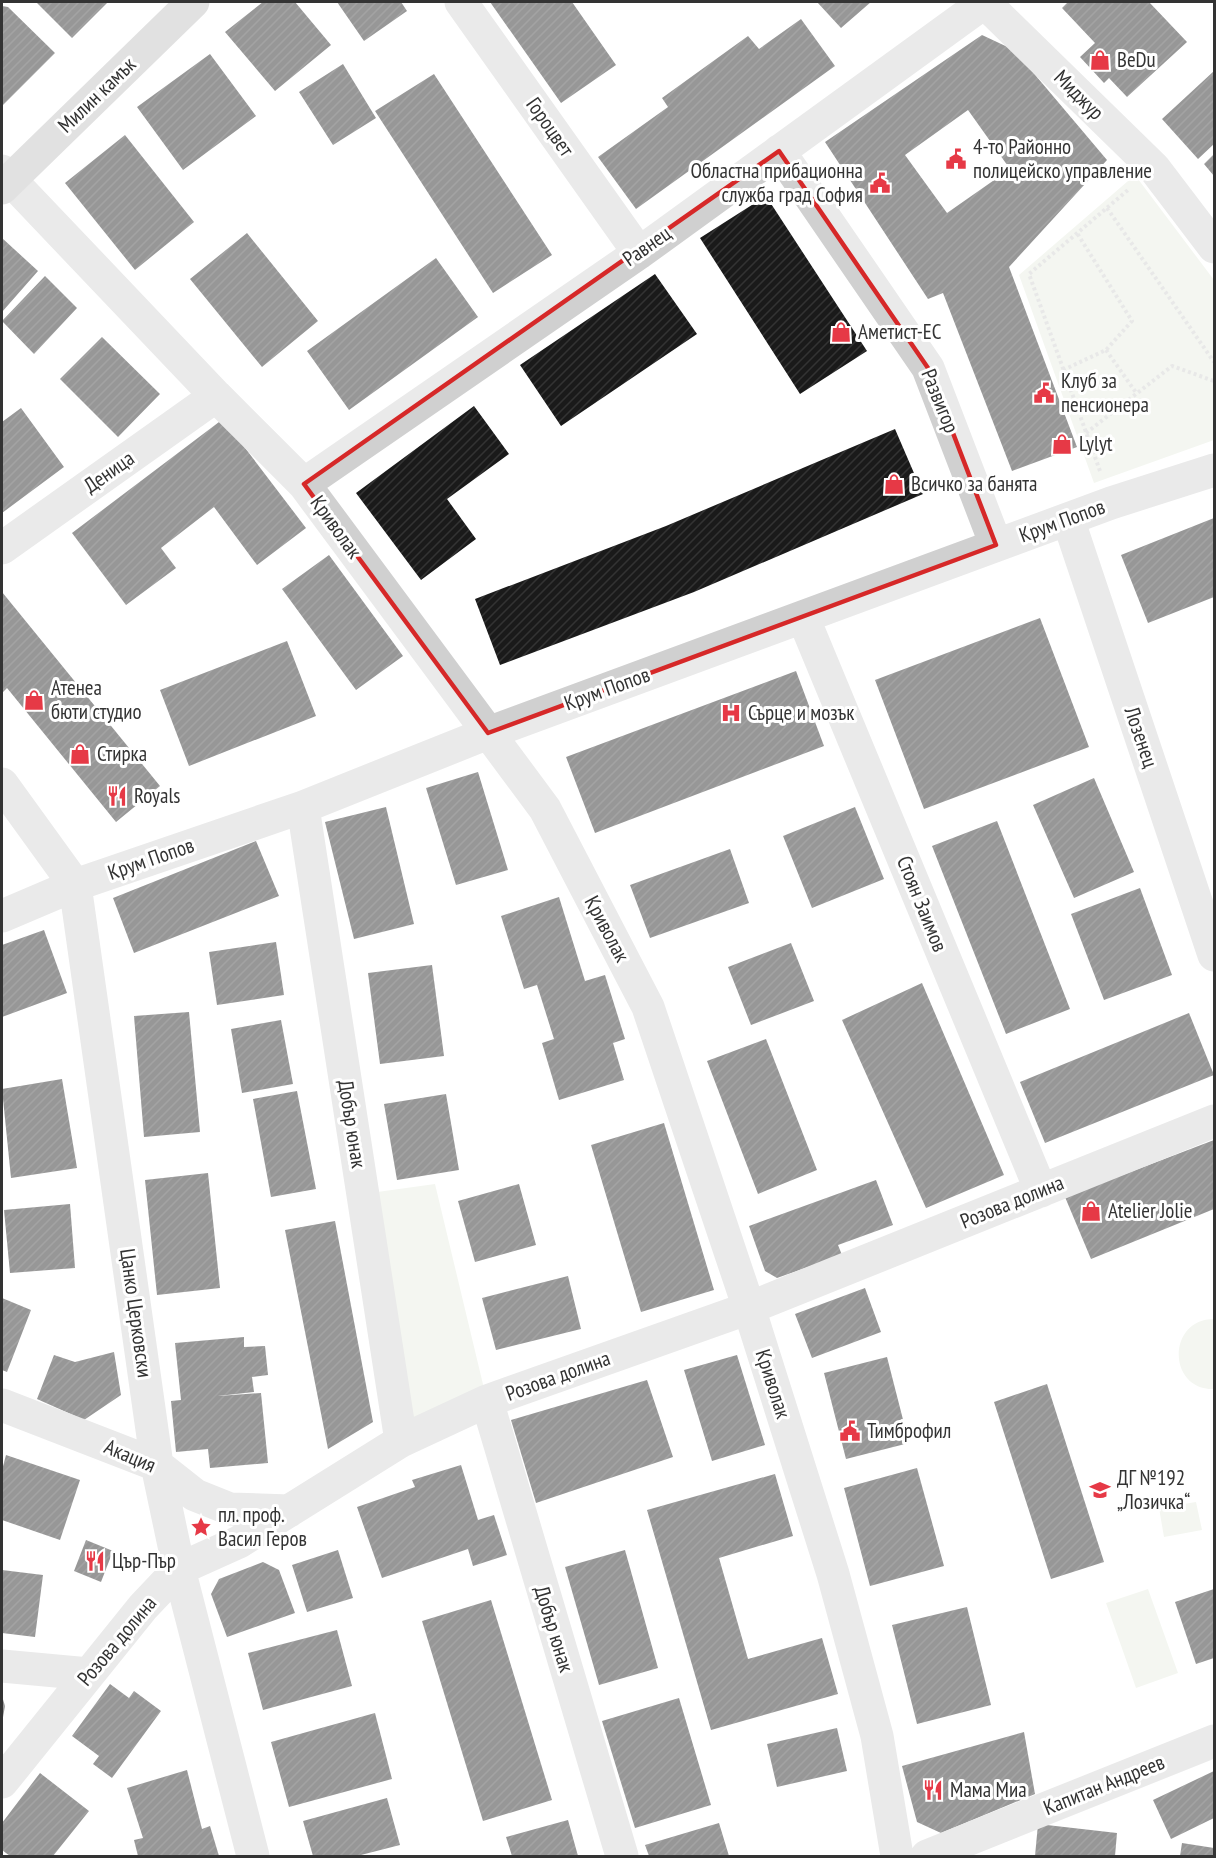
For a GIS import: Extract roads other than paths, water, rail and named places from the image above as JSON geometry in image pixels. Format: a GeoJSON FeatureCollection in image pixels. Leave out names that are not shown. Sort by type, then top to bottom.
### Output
{"type":"FeatureCollection","features":[{"type":"Feature","properties":{"kind":"street","name":"Милин камък"},"geometry":{"type":"LineString","coordinates":[[4,180],[193,2]]}},
{"type":"Feature","properties":{"kind":"street","name":"Гороцвет"},"geometry":{"type":"LineString","coordinates":[[461,2],[639,253]]}},
{"type":"Feature","properties":{"kind":"street","name":"Равнец"},"geometry":{"type":"LineString","coordinates":[[304,484],[639,253],[985,2]]}},
{"type":"Feature","properties":{"kind":"street","name":"Миджур"},"geometry":{"type":"LineString","coordinates":[[985,2],[1154,168],[1215,247]]}},
{"type":"Feature","properties":{"kind":"street","name":"Развигор"},"geometry":{"type":"LineString","coordinates":[[779,151],[928,368],[996,545]]}},
{"type":"Feature","properties":{"kind":"street","name":"Криволак"},"geometry":{"type":"LineString","coordinates":[[4,180],[304,484],[545,809],[648,1007],[749,1308],[833,1574],[877,1736],[897,1857]]}},
{"type":"Feature","properties":{"kind":"street","name":"Деница"},"geometry":{"type":"LineString","coordinates":[[2,548],[216,396]]}},
{"type":"Feature","properties":{"kind":"street","name":"Крум Попов"},"geometry":{"type":"LineString","coordinates":[[2,916],[75,885],[303,807],[488,733],[996,545],[1215,470]]}},
{"type":"Feature","properties":{"kind":"street","name":"Лозенец"},"geometry":{"type":"LineString","coordinates":[[1068,519],[1215,955]]}},
{"type":"Feature","properties":{"kind":"street","name":"Стоян Заимов"},"geometry":{"type":"LineString","coordinates":[[803,617],[1041,1191]]}},
{"type":"Feature","properties":{"kind":"street","name":"Цанко Церковски"},"geometry":{"type":"LineString","coordinates":[[2,784],[75,885],[157,1465],[179,1569],[254,1857]]}},
{"type":"Feature","properties":{"kind":"street","name":"Добър юнак"},"geometry":{"type":"LineString","coordinates":[[303,807],[401,1441]]}},
{"type":"Feature","properties":{"kind":"street","name":"Розова долина"},"geometry":{"type":"LineString","coordinates":[[2,1782],[143,1607],[179,1569],[239,1542],[401,1441],[487,1401],[749,1308],[1215,1121]]}},
{"type":"Feature","properties":{"kind":"street","name":"Добър юнак"},"geometry":{"type":"LineString","coordinates":[[487,1401],[622,1857]]}},
{"type":"Feature","properties":{"kind":"street","name":"Акация"},"geometry":{"type":"LineString","coordinates":[[2,1405],[157,1465],[195,1495],[230,1509],[289,1511]]}},
{"type":"Feature","properties":{"kind":"street"},"geometry":{"type":"LineString","coordinates":[[2,1666],[89,1674]]}},
{"type":"Feature","properties":{"kind":"street","name":"Капитан Андреев"},"geometry":{"type":"LineString","coordinates":[[927,1857],[1215,1741]]}},
{"type":"Feature","properties":{"kind":"place","name":"BeDu"},"geometry":{"type":"Point","coordinates":[1100,60]}},
{"type":"Feature","properties":{"kind":"place","name":"4-то Районно полицейско управление"},"geometry":{"type":"Point","coordinates":[956,159]}},
{"type":"Feature","properties":{"kind":"place","name":"Областна прибационна служба град София"},"geometry":{"type":"Point","coordinates":[880,183]}},
{"type":"Feature","properties":{"kind":"place","name":"Аметист-ЕС"},"geometry":{"type":"Point","coordinates":[841,332]}},
{"type":"Feature","properties":{"kind":"place","name":"Клуб за пенсионера"},"geometry":{"type":"Point","coordinates":[1044,393]}},
{"type":"Feature","properties":{"kind":"place","name":"Lylyt"},"geometry":{"type":"Point","coordinates":[1062,444]}},
{"type":"Feature","properties":{"kind":"place","name":"Всичко за банята"},"geometry":{"type":"Point","coordinates":[894,484]}},
{"type":"Feature","properties":{"kind":"place","name":"Атенеа бюти студио"},"geometry":{"type":"Point","coordinates":[34,700]}},
{"type":"Feature","properties":{"kind":"place","name":"Сърце и мозък"},"geometry":{"type":"Point","coordinates":[731,713]}},
{"type":"Feature","properties":{"kind":"place","name":"Стирка"},"geometry":{"type":"Point","coordinates":[80,754]}},
{"type":"Feature","properties":{"kind":"place","name":"Royals"},"geometry":{"type":"Point","coordinates":[117,796]}},
{"type":"Feature","properties":{"kind":"place","name":"Atelier Jolie"},"geometry":{"type":"Point","coordinates":[1091,1211]}},
{"type":"Feature","properties":{"kind":"place","name":"Тимброфил"},"geometry":{"type":"Point","coordinates":[850,1431]}},
{"type":"Feature","properties":{"kind":"place","name":"ДГ №192 „Лозичка“"},"geometry":{"type":"Point","coordinates":[1100,1490]}},
{"type":"Feature","properties":{"kind":"place","name":"пл. проф. Васил Геров"},"geometry":{"type":"Point","coordinates":[201,1527]}},
{"type":"Feature","properties":{"kind":"place","name":"Цър-Пър"},"geometry":{"type":"Point","coordinates":[95,1561]}},
{"type":"Feature","properties":{"kind":"place","name":"Мама Миа"},"geometry":{"type":"Point","coordinates":[933,1790]}}]}
